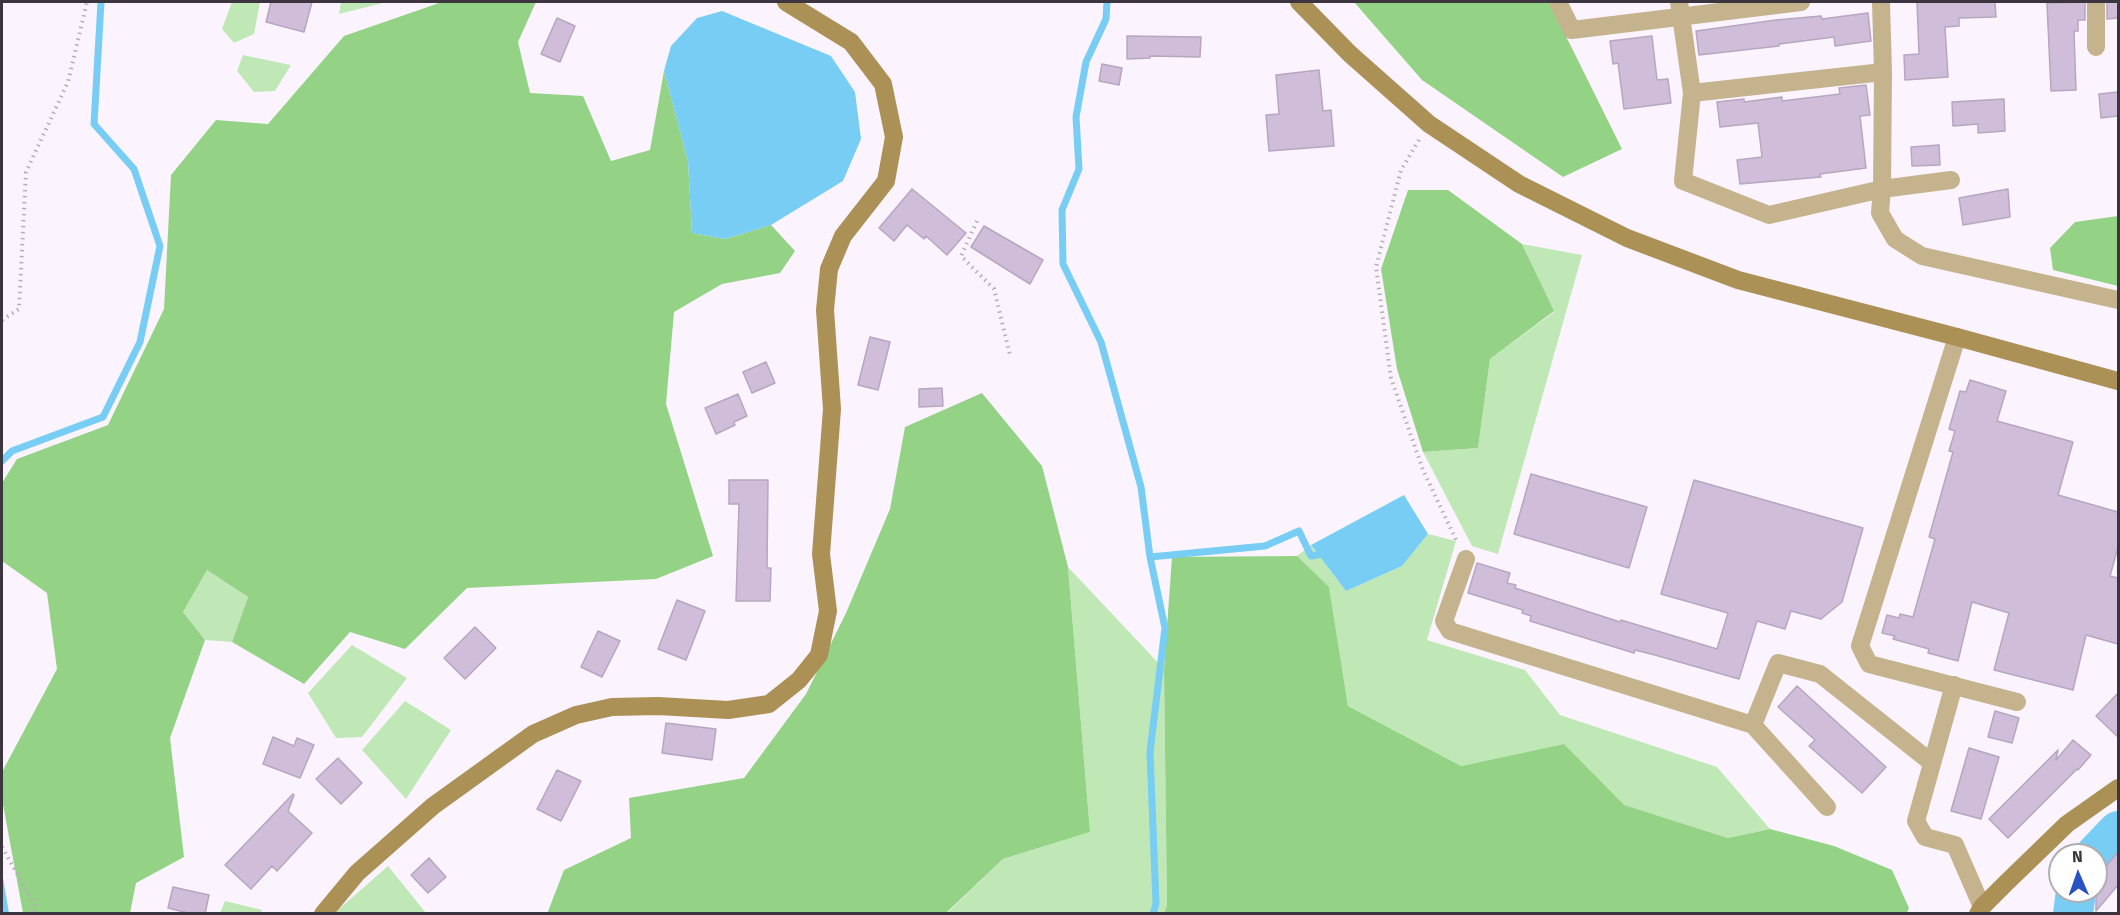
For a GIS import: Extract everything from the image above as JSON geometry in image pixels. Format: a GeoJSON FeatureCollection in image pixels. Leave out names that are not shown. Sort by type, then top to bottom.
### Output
{"type":"FeatureCollection","features":[{"type":"Feature","properties":{"kind":"street"},"geometry":{"type":"LineString","coordinates":[[323,914],[357,873],[433,806],[533,734],[576,715],[612,707],[658,706],[728,710],[769,704],[798,680],[819,655],[828,611],[821,554],[832,409],[825,310],[829,269],[843,236],[885,181],[894,137],[883,84],[851,42],[786,2]]}},
{"type":"Feature","properties":{"kind":"street"},"geometry":{"type":"LineString","coordinates":[[1299,2],[1350,54],[1429,124],[1519,184],[1627,238],[1738,280],[1957,336],[2118,381]]}},
{"type":"Feature","properties":{"kind":"street"},"geometry":{"type":"LineString","coordinates":[[1558,2],[1572,30],[1680,10],[1801,2]]}},
{"type":"Feature","properties":{"kind":"street"},"geometry":{"type":"LineString","coordinates":[[1881,2],[1883,72],[1880,213],[1896,239],[1922,256],[2118,300]]}},
{"type":"Feature","properties":{"kind":"street"},"geometry":{"type":"LineString","coordinates":[[2096,2],[2096,47]]}},
{"type":"Feature","properties":{"kind":"street"},"geometry":{"type":"LineString","coordinates":[[1680,10],[1692,93],[1683,181],[1769,215],[1882,189],[1951,180]]}},
{"type":"Feature","properties":{"kind":"street"},"geometry":{"type":"LineString","coordinates":[[1692,93],[1883,72]]}},
{"type":"Feature","properties":{"kind":"street"},"geometry":{"type":"LineString","coordinates":[[1957,336],[1860,646],[1869,664],[2017,702]]}},
{"type":"Feature","properties":{"kind":"street"},"geometry":{"type":"LineString","coordinates":[[1466,559],[1444,621],[1449,631],[1754,725],[1827,807]]}},
{"type":"Feature","properties":{"kind":"street"},"geometry":{"type":"LineString","coordinates":[[1754,725],[1778,663],[1820,674],[1932,763]]}},
{"type":"Feature","properties":{"kind":"street"},"geometry":{"type":"LineString","coordinates":[[1954,685],[1916,821],[1925,837],[1954,845],[1980,910],[2067,824],[2118,789]]}},
{"type":"Feature","properties":{"kind":"path"},"geometry":{"type":"LineString","coordinates":[[2,320],[19,309],[27,172],[68,82],[87,2]]}},
{"type":"Feature","properties":{"kind":"path"},"geometry":{"type":"LineString","coordinates":[[1429,124],[1401,170],[1376,267],[1391,378],[1423,470],[1466,559]]}},
{"type":"Feature","properties":{"kind":"path"},"geometry":{"type":"LineString","coordinates":[[977,220],[961,256],[994,289],[1010,355]]}},
{"type":"Feature","properties":{"kind":"path"},"geometry":{"type":"LineString","coordinates":[[2,847],[35,904],[33,914]]}},
{"type":"Feature","properties":{"kind":"green space"},"geometry":{"type":"Polygon","coordinates":[[[232,2],[260,2],[254,34],[234,43],[222,29],[232,2]]]}},
{"type":"Feature","properties":{"kind":"green space"},"geometry":{"type":"Polygon","coordinates":[[[341,2],[387,2],[339,14],[341,2]]]}},
{"type":"Feature","properties":{"kind":"green space"},"geometry":{"type":"Polygon","coordinates":[[[442,2],[536,2],[518,42],[530,93],[583,96],[611,161],[650,150],[664,71],[688,161],[692,233],[725,239],[771,225],[795,251],[780,273],[722,284],[674,312],[666,404],[713,556],[656,579],[467,588],[405,649],[350,632],[304,684],[232,642],[248,597],[207,570],[183,612],[205,640],[170,738],[184,857],[136,883],[130,913],[23,913],[2,799],[2,772],[57,669],[47,593],[2,561],[2,483],[17,459],[108,425],[164,309],[171,175],[216,120],[268,124],[344,36],[442,2]]]}},
{"type":"Feature","properties":{"kind":"green space"},"geometry":{"type":"Polygon","coordinates":[[[1354,2],[1549,2],[1622,149],[1563,177],[1422,80],[1354,2]]]}},
{"type":"Feature","properties":{"kind":"green space"},"geometry":{"type":"Polygon","coordinates":[[[243,55],[291,65],[275,91],[254,92],[237,71],[243,55]]]}},
{"type":"Feature","properties":{"kind":"green space"},"geometry":{"type":"Polygon","coordinates":[[[1408,190],[1448,190],[1522,244],[1554,311],[1490,359],[1478,448],[1423,452],[1397,369],[1381,269],[1408,190]]]}},
{"type":"Feature","properties":{"kind":"green space"},"geometry":{"type":"Polygon","coordinates":[[[2118,216],[2118,286],[2053,270],[2050,248],[2075,222],[2118,216]]]}},
{"type":"Feature","properties":{"kind":"green space"},"geometry":{"type":"Polygon","coordinates":[[[1522,244],[1582,255],[1498,554],[1472,546],[1423,452],[1478,448],[1490,359],[1554,312],[1522,244]]]}},
{"type":"Feature","properties":{"kind":"green space"},"geometry":{"type":"Polygon","coordinates":[[[982,393],[1042,466],[1068,567],[1090,832],[1003,859],[946,913],[547,914],[564,870],[631,838],[629,798],[744,778],[806,694],[846,613],[890,509],[905,427],[982,393]]]}},
{"type":"Feature","properties":{"kind":"green space"},"geometry":{"type":"Polygon","coordinates":[[[1428,534],[1456,541],[1427,640],[1525,670],[1560,715],[1717,767],[1770,829],[1728,838],[1623,805],[1564,744],[1461,766],[1348,706],[1329,588],[1297,556],[1311,545],[1346,591],[1402,566],[1428,534]]]}},
{"type":"Feature","properties":{"kind":"green space"},"geometry":{"type":"Polygon","coordinates":[[[1297,556],[1329,587],[1348,706],[1461,766],[1564,744],[1624,805],[1728,838],[1770,829],[1834,846],[1892,870],[1909,908],[1907,913],[1164,913],[1167,906],[1164,669],[1172,557],[1297,556]]]}},
{"type":"Feature","properties":{"kind":"green space"},"geometry":{"type":"Polygon","coordinates":[[[1068,567],[1164,669],[1167,906],[1164,914],[946,914],[1003,859],[1090,832],[1068,567]]]}},
{"type":"Feature","properties":{"kind":"green space"},"geometry":{"type":"Polygon","coordinates":[[[207,570],[248,597],[232,642],[205,640],[183,612],[207,570]]]}},
{"type":"Feature","properties":{"kind":"green space"},"geometry":{"type":"Polygon","coordinates":[[[352,645],[407,678],[362,737],[336,738],[308,693],[352,645]]]}},
{"type":"Feature","properties":{"kind":"green space"},"geometry":{"type":"Polygon","coordinates":[[[405,701],[451,730],[406,799],[362,750],[405,701]]]}},
{"type":"Feature","properties":{"kind":"green space"},"geometry":{"type":"Polygon","coordinates":[[[388,866],[426,913],[336,913],[339,909],[388,866]]]}},
{"type":"Feature","properties":{"kind":"green space"},"geometry":{"type":"Polygon","coordinates":[[[225,901],[262,910],[261,913],[220,913],[225,901]]]}},
{"type":"Feature","properties":{"kind":"water"},"geometry":{"type":"Polygon","coordinates":[[[722,11],[831,56],[855,92],[861,139],[843,181],[771,225],[725,239],[692,233],[688,161],[664,71],[671,46],[697,18],[722,11]]]}},
{"type":"Feature","properties":{"kind":"water"},"geometry":{"type":"Polygon","coordinates":[[[1404,495],[1428,534],[1402,566],[1346,591],[1311,545],[1404,495]]]}},
{"type":"Feature","properties":{"kind":"water"},"geometry":{"type":"Polygon","coordinates":[[[2,872],[9,913],[2,913],[2,872]]]}},
{"type":"Feature","properties":{"kind":"building"},"geometry":{"type":"Polygon","coordinates":[[[271,2],[312,2],[304,32],[266,22],[271,2]]]}},
{"type":"Feature","properties":{"kind":"building"},"geometry":{"type":"Polygon","coordinates":[[[1917,2],[1995,2],[1996,17],[1959,18],[1959,26],[1945,27],[1948,77],[1905,80],[1904,55],[1919,54],[1917,2]]]}},
{"type":"Feature","properties":{"kind":"building"},"geometry":{"type":"Polygon","coordinates":[[[2085,2],[2085,20],[2078,20],[2078,31],[2074,31],[2076,90],[2051,91],[2047,3],[2085,2]]]}},
{"type":"Feature","properties":{"kind":"building"},"geometry":{"type":"Polygon","coordinates":[[[2107,2],[2118,2],[2118,18],[2107,19],[2107,2]]]}},
{"type":"Feature","properties":{"kind":"building"},"geometry":{"type":"Polygon","coordinates":[[[1868,13],[1871,41],[1835,46],[1834,37],[1699,55],[1696,31],[1776,20],[1821,16],[1822,19],[1868,13]]]}},
{"type":"Feature","properties":{"kind":"building"},"geometry":{"type":"Polygon","coordinates":[[[557,18],[575,26],[560,62],[541,54],[557,18]]]}},
{"type":"Feature","properties":{"kind":"building"},"geometry":{"type":"Polygon","coordinates":[[[1127,36],[1201,37],[1200,57],[1150,56],[1150,58],[1127,59],[1127,36]]]}},
{"type":"Feature","properties":{"kind":"building"},"geometry":{"type":"Polygon","coordinates":[[[1652,36],[1657,80],[1668,79],[1671,103],[1624,109],[1618,63],[1613,64],[1610,41],[1652,36]]]}},
{"type":"Feature","properties":{"kind":"building"},"geometry":{"type":"Polygon","coordinates":[[[1102,64],[1122,68],[1119,85],[1099,81],[1102,64]]]}},
{"type":"Feature","properties":{"kind":"building"},"geometry":{"type":"Polygon","coordinates":[[[1319,70],[1323,111],[1331,110],[1334,146],[1269,151],[1266,115],[1279,114],[1276,75],[1319,70]]]}},
{"type":"Feature","properties":{"kind":"building"},"geometry":{"type":"Polygon","coordinates":[[[1866,85],[1870,115],[1860,116],[1866,168],[1820,174],[1821,177],[1740,184],[1737,160],[1762,157],[1758,123],[1720,127],[1717,102],[1744,99],[1744,102],[1782,97],[1782,101],[1840,94],[1839,88],[1866,85]]]}},
{"type":"Feature","properties":{"kind":"building"},"geometry":{"type":"Polygon","coordinates":[[[2118,92],[2118,116],[2101,118],[2099,94],[2118,92]]]}},
{"type":"Feature","properties":{"kind":"building"},"geometry":{"type":"Polygon","coordinates":[[[2004,99],[2005,131],[1978,133],[1978,124],[1953,126],[1952,102],[2004,99]]]}},
{"type":"Feature","properties":{"kind":"building"},"geometry":{"type":"Polygon","coordinates":[[[1939,145],[1940,165],[1912,166],[1911,147],[1939,145]]]}},
{"type":"Feature","properties":{"kind":"building"},"geometry":{"type":"Polygon","coordinates":[[[912,189],[966,233],[947,255],[926,236],[924,239],[907,225],[894,241],[879,228],[912,189]]]}},
{"type":"Feature","properties":{"kind":"building"},"geometry":{"type":"Polygon","coordinates":[[[2008,189],[2010,217],[1963,225],[1959,198],[2008,189]]]}},
{"type":"Feature","properties":{"kind":"building"},"geometry":{"type":"Polygon","coordinates":[[[984,226],[1043,260],[1030,284],[971,247],[984,226]]]}},
{"type":"Feature","properties":{"kind":"building"},"geometry":{"type":"Polygon","coordinates":[[[870,337],[890,342],[878,390],[858,385],[870,337]]]}},
{"type":"Feature","properties":{"kind":"building"},"geometry":{"type":"Polygon","coordinates":[[[766,362],[775,383],[752,393],[743,372],[766,362]]]}},
{"type":"Feature","properties":{"kind":"building"},"geometry":{"type":"Polygon","coordinates":[[[1970,380],[2006,391],[1997,421],[2073,442],[2058,495],[2118,512],[2118,547],[2110,576],[2118,578],[2118,644],[2086,635],[2073,690],[1994,670],[2009,613],[1972,602],[1958,661],[1928,653],[1929,649],[1893,639],[1895,636],[1882,633],[1887,615],[1899,618],[1900,614],[1913,617],[1935,539],[1929,537],[1953,452],[1949,451],[1955,431],[1949,429],[1960,391],[1966,392],[1970,380]]]}},
{"type":"Feature","properties":{"kind":"building"},"geometry":{"type":"Polygon","coordinates":[[[942,388],[943,406],[919,407],[919,389],[942,388]]]}},
{"type":"Feature","properties":{"kind":"building"},"geometry":{"type":"Polygon","coordinates":[[[738,394],[747,416],[716,434],[705,408],[738,394]]]}},
{"type":"Feature","properties":{"kind":"building"},"geometry":{"type":"Polygon","coordinates":[[[1531,474],[1647,507],[1629,568],[1514,534],[1531,474]]]}},
{"type":"Feature","properties":{"kind":"building"},"geometry":{"type":"Polygon","coordinates":[[[729,480],[768,480],[767,568],[771,568],[770,601],[736,601],[739,504],[729,504],[729,480]]]}},
{"type":"Feature","properties":{"kind":"building"},"geometry":{"type":"Polygon","coordinates":[[[1694,480],[1863,528],[1842,602],[1821,619],[1791,611],[1785,629],[1757,621],[1739,679],[1635,650],[1634,653],[1530,621],[1531,616],[1522,613],[1523,610],[1468,593],[1477,563],[1510,573],[1507,583],[1516,585],[1515,588],[1620,622],[1621,620],[1717,649],[1728,613],[1661,594],[1694,480]]]}},
{"type":"Feature","properties":{"kind":"building"},"geometry":{"type":"Polygon","coordinates":[[[677,600],[705,611],[686,660],[658,649],[677,600]]]}},
{"type":"Feature","properties":{"kind":"building"},"geometry":{"type":"Polygon","coordinates":[[[475,627],[496,648],[465,679],[444,658],[475,627]]]}},
{"type":"Feature","properties":{"kind":"building"},"geometry":{"type":"Polygon","coordinates":[[[598,631],[620,641],[602,677],[581,667],[598,631]]]}},
{"type":"Feature","properties":{"kind":"building"},"geometry":{"type":"Polygon","coordinates":[[[1797,686],[1886,767],[1862,793],[1809,746],[1815,740],[1778,707],[1797,686]]]}},
{"type":"Feature","properties":{"kind":"building"},"geometry":{"type":"Polygon","coordinates":[[[2118,693],[2118,737],[2096,716],[2118,693]]]}},
{"type":"Feature","properties":{"kind":"building"},"geometry":{"type":"Polygon","coordinates":[[[1995,711],[2019,718],[2012,743],[1988,737],[1995,711]]]}},
{"type":"Feature","properties":{"kind":"building"},"geometry":{"type":"Polygon","coordinates":[[[666,723],[716,729],[712,760],[662,753],[666,723]]]}},
{"type":"Feature","properties":{"kind":"building"},"geometry":{"type":"Polygon","coordinates":[[[273,737],[294,746],[297,738],[314,745],[300,778],[263,764],[273,737]]]}},
{"type":"Feature","properties":{"kind":"building"},"geometry":{"type":"Polygon","coordinates":[[[2073,740],[2091,755],[2008,838],[1989,819],[2058,750],[2056,760],[2073,740]]]}},
{"type":"Feature","properties":{"kind":"building"},"geometry":{"type":"Polygon","coordinates":[[[1969,748],[1999,757],[1981,819],[1951,811],[1969,748]]]}},
{"type":"Feature","properties":{"kind":"building"},"geometry":{"type":"Polygon","coordinates":[[[338,758],[362,783],[341,804],[316,779],[338,758]]]}},
{"type":"Feature","properties":{"kind":"building"},"geometry":{"type":"Polygon","coordinates":[[[557,770],[581,781],[561,821],[537,809],[557,770]]]}},
{"type":"Feature","properties":{"kind":"building"},"geometry":{"type":"Polygon","coordinates":[[[293,794],[288,811],[312,833],[277,871],[272,866],[251,889],[225,865],[293,794]]]}},
{"type":"Feature","properties":{"kind":"building"},"geometry":{"type":"Polygon","coordinates":[[[2118,852],[2118,885],[2108,897],[2108,864],[2118,852]]]}},
{"type":"Feature","properties":{"kind":"building"},"geometry":{"type":"Polygon","coordinates":[[[429,858],[446,877],[428,893],[411,875],[429,858]]]}},
{"type":"Feature","properties":{"kind":"building"},"geometry":{"type":"Polygon","coordinates":[[[173,887],[209,895],[205,914],[192,914],[168,908],[173,887]]]}},
{"type":"Feature","properties":{"kind":"building"},"geometry":{"type":"Polygon","coordinates":[[[2096,903],[2103,903],[2096,911],[2096,903]]]}},
{"type":"Feature","properties":{"kind":"waterway"},"geometry":{"type":"LineString","coordinates":[[2,461],[12,451],[103,417],[140,342],[160,246],[134,169],[94,124],[101,2]]}},
{"type":"Feature","properties":{"kind":"waterway"},"geometry":{"type":"LineString","coordinates":[[1107,2],[1106,19],[1086,62],[1076,117],[1079,169],[1062,210],[1063,264],[1101,342],[1141,487],[1150,557],[1165,628],[1150,752],[1156,904],[1153,914]]}},
{"type":"Feature","properties":{"kind":"waterway"},"geometry":{"type":"LineString","coordinates":[[1150,557],[1265,546],[1299,531],[1311,556],[1327,553]]}},
{"type":"Feature","properties":{"kind":"waterway"},"geometry":{"type":"LineString","coordinates":[[2106,843],[2118,831]]}},
{"type":"Feature","properties":{"kind":"waterway"},"geometry":{"type":"LineString","coordinates":[[2073,914],[2074,903]]}}]}
